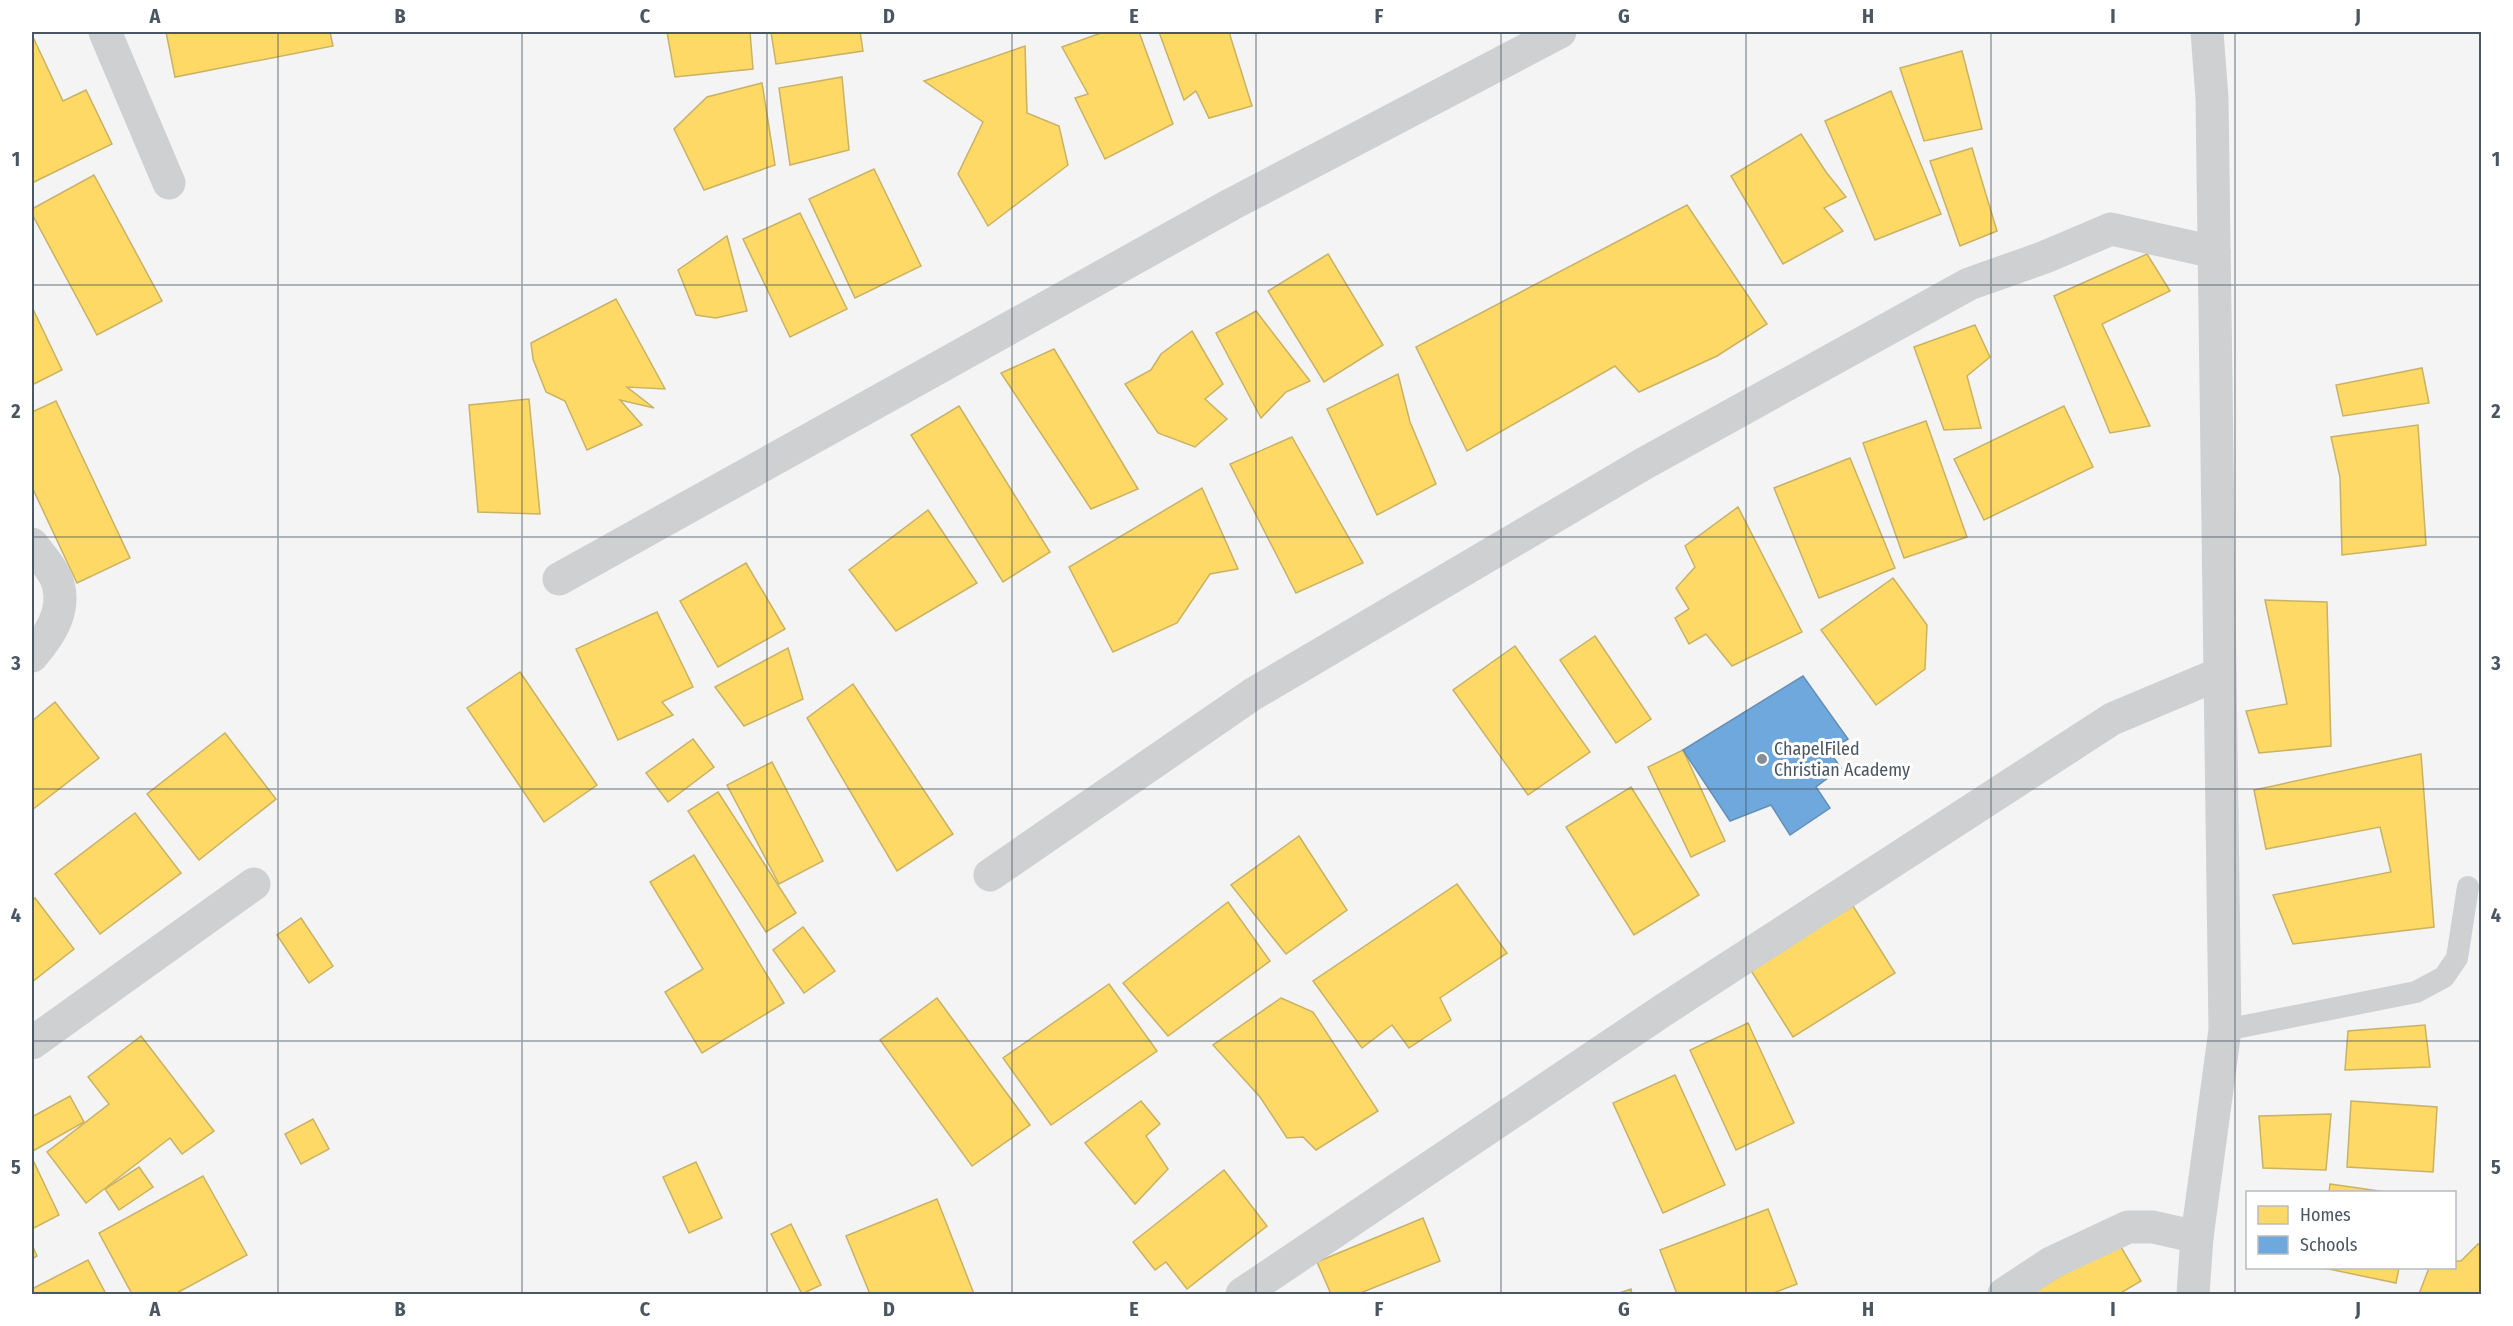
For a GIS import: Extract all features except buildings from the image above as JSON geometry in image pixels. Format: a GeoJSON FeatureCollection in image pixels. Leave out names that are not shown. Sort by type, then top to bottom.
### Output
{"type":"FeatureCollection","features":[{"type":"Feature","properties":{"kind":"street"},"geometry":{"type":"LineString","coordinates":[[105,32],[169,183]]}},
{"type":"Feature","properties":{"kind":"street"},"geometry":{"type":"LineString","coordinates":[[559,579],[1232,204],[1560,32]]}},
{"type":"Feature","properties":{"kind":"street"},"geometry":{"type":"LineString","coordinates":[[2193,1294],[2197,1237],[2225,1030],[2212,98],[2207,32]]}},
{"type":"Feature","properties":{"kind":"street"},"geometry":{"type":"LineString","coordinates":[[990,875],[1253,694],[1645,463],[1969,284],[2111,230],[2214,252]]}},
{"type":"Feature","properties":{"kind":"street"},"geometry":{"type":"LineString","coordinates":[[32,544],[58,582],[61,605],[53,627],[32,656]]}},
{"type":"Feature","properties":{"kind":"street"},"geometry":{"type":"LineString","coordinates":[[1242,1294],[1672,1004],[2112,719],[2219,674]]}},
{"type":"Feature","properties":{"kind":"street"},"geometry":{"type":"LineString","coordinates":[[32,1043],[254,884]]}},
{"type":"Feature","properties":{"kind":"street"},"geometry":{"type":"LineString","coordinates":[[2004,1294],[2050,1263],[2128,1227],[2153,1227],[2197,1237]]}},
{"type":"Feature","properties":{"kind":"lane"},"geometry":{"type":"LineString","coordinates":[[2225,1030],[2416,992],[2444,977],[2457,958],[2468,887]]}},
{"type":"Feature","properties":{"kind":"place","name":"ChapelFiled Christian Academy"},"geometry":{"type":"Point","coordinates":[1762,759]}}]}
